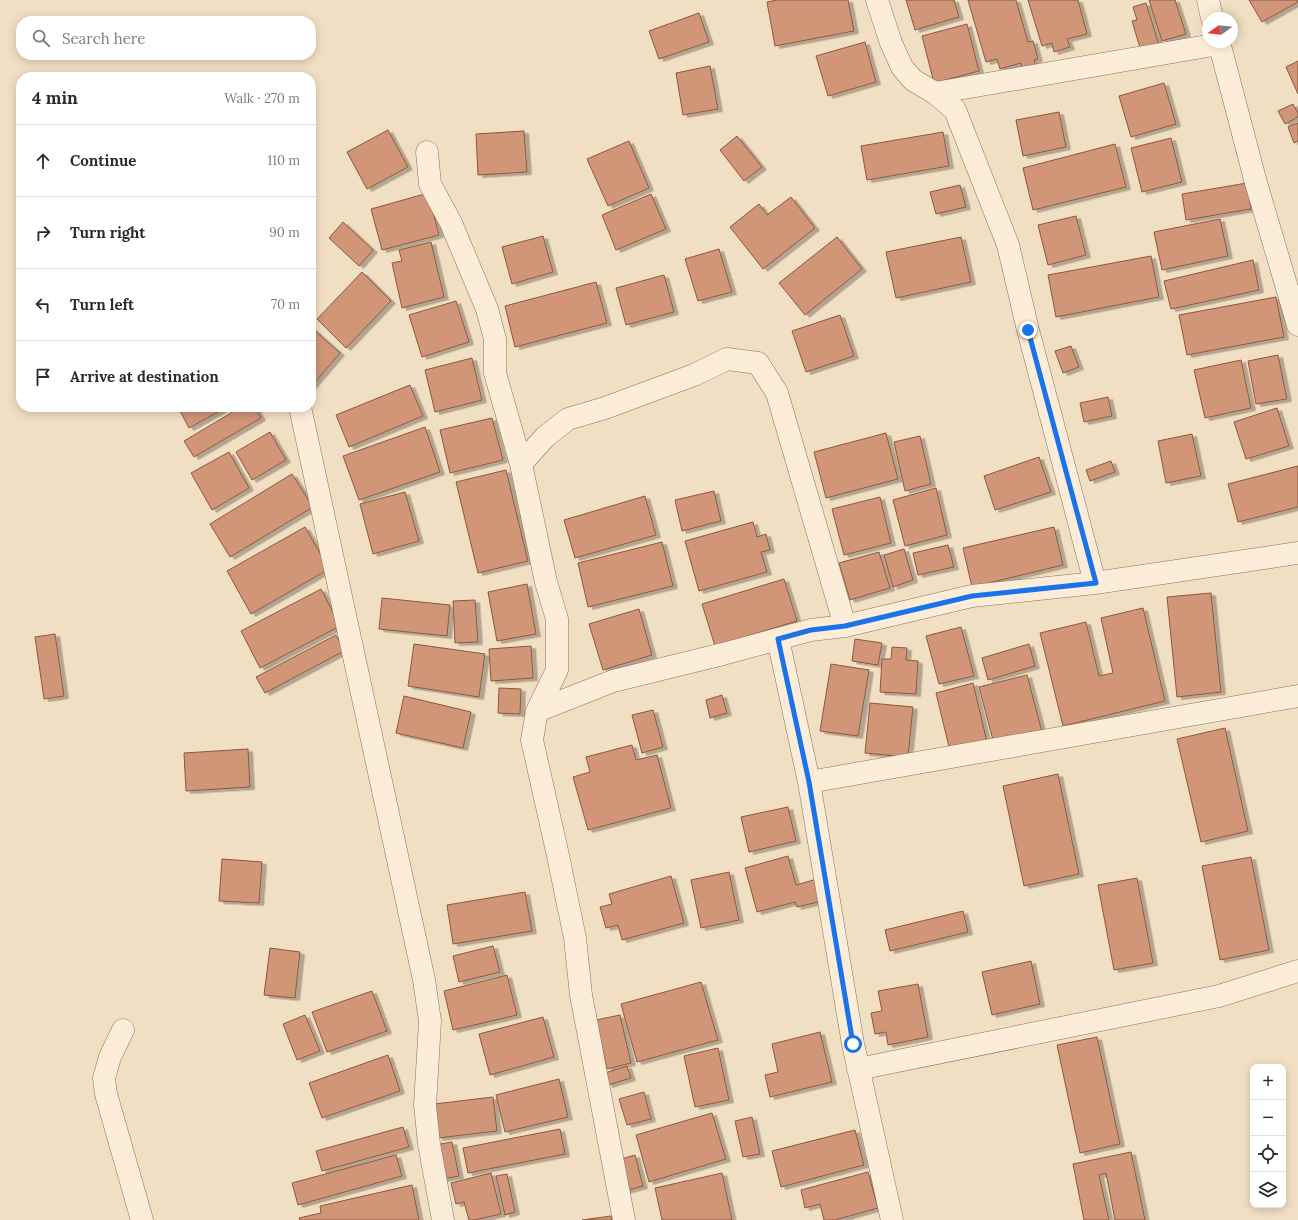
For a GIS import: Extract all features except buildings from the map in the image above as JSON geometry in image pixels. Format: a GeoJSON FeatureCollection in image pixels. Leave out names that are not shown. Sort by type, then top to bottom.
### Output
{"type":"FeatureCollection","features":[{"type":"Feature","properties":{"kind":"street"},"geometry":{"type":"LineString","coordinates":[[877,0],[891,42],[902,67],[913,80],[935,93],[955,110],[1008,245],[1028,330],[1096,583]]}},
{"type":"Feature","properties":{"kind":"street"},"geometry":{"type":"LineString","coordinates":[[1208,0],[1211,12]]}},
{"type":"Feature","properties":{"kind":"street"},"geometry":{"type":"LineString","coordinates":[[935,93],[1202,46]]}},
{"type":"Feature","properties":{"kind":"street"},"geometry":{"type":"LineString","coordinates":[[1220,48],[1256,183],[1298,324]]}},
{"type":"Feature","properties":{"kind":"street"},"geometry":{"type":"LineString","coordinates":[[427,152],[430,184],[451,223],[487,309],[495,339],[495,372],[521,464],[546,582],[557,619],[557,670],[537,711],[532,740],[573,931],[581,995],[624,1220]]}},
{"type":"Feature","properties":{"kind":"street"},"geometry":{"type":"LineString","coordinates":[[521,464],[545,437],[568,419],[605,408],[694,374],[727,359],[758,363],[777,393],[845,626]]}},
{"type":"Feature","properties":{"kind":"street"},"geometry":{"type":"LineString","coordinates":[[301,412],[424,980],[430,1021],[425,1105],[428,1144],[443,1220]]}},
{"type":"Feature","properties":{"kind":"street"},"geometry":{"type":"LineString","coordinates":[[537,711],[613,681],[723,654],[811,630],[845,626],[972,596],[1096,583],[1298,553]]}},
{"type":"Feature","properties":{"kind":"street"},"geometry":{"type":"LineString","coordinates":[[778,639],[809,782],[853,1044],[892,1220]]}},
{"type":"Feature","properties":{"kind":"street"},"geometry":{"type":"LineString","coordinates":[[809,782],[1298,696]]}},
{"type":"Feature","properties":{"kind":"street"},"geometry":{"type":"LineString","coordinates":[[858,1069],[1219,996],[1298,971]]}},
{"type":"Feature","properties":{"kind":"street"},"geometry":{"type":"LineString","coordinates":[[123,1030],[110,1057],[104,1078],[106,1094],[142,1220]]}},
{"type":"Feature","properties":{"kind":"route"},"geometry":{"type":"LineString","coordinates":[[853,1044],[809,782],[778,639],[811,630],[845,626],[972,596],[1096,583],[1028,330]]}}]}
